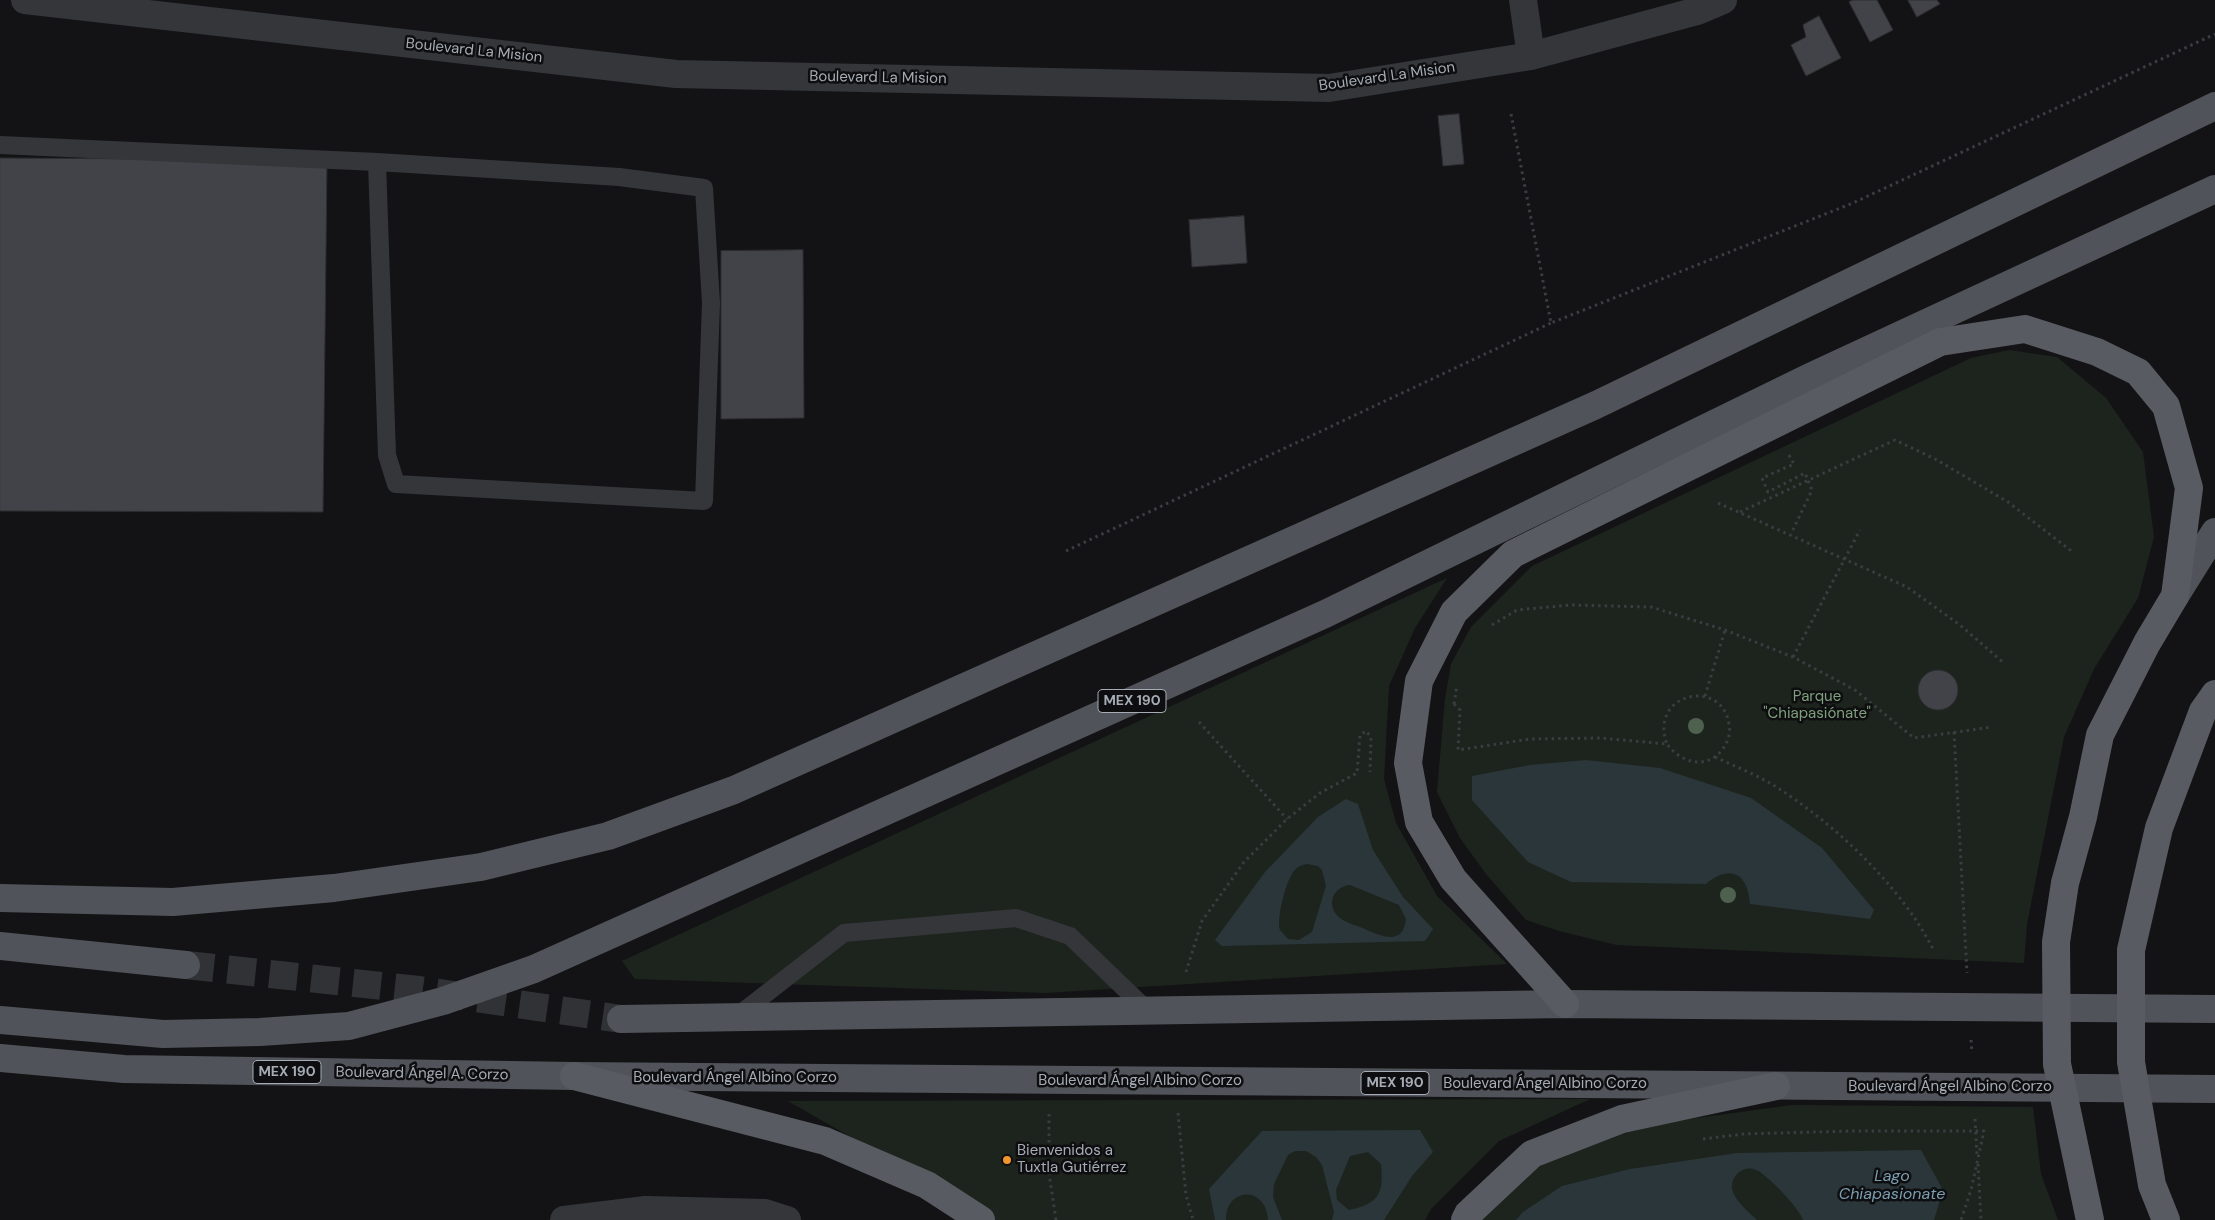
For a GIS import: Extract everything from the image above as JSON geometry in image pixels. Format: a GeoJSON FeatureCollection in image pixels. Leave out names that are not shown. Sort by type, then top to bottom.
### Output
{"type":"FeatureCollection","features":[{"type":"Feature","properties":{"kind":"highway"},"geometry":{"type":"LineString","coordinates":[[1565,1004],[1453,879],[1419,822],[1408,763],[1419,682],[1454,612],[1513,554],[1940,342],[2025,329],[2097,352],[2138,372],[2166,406],[2189,488],[2175,596],[2147,644],[2100,735],[2083,817],[2065,883],[2056,942],[2057,1064],[2089,1218]]}},
{"type":"Feature","properties":{"kind":"highway"},"geometry":{"type":"LineString","coordinates":[[2166,1220],[2152,1185],[2131,1062],[2131,950],[2159,828],[2203,711],[2215,694]]}},
{"type":"Feature","properties":{"kind":"highway"},"geometry":{"type":"LineString","coordinates":[[574,1076],[825,1141],[927,1186],[981,1220]]}},
{"type":"Feature","properties":{"kind":"highway"},"geometry":{"type":"LineString","coordinates":[[1465,1220],[1468,1214],[1532,1154],[1622,1119],[1776,1086]]}},
{"type":"Feature","properties":{"kind":"main road"},"geometry":{"type":"LineString","coordinates":[[0,898],[173,902],[334,888],[481,867],[608,836],[734,790],[1596,405],[2215,106]]}},
{"type":"Feature","properties":{"kind":"main road","name":"MEX 190"},"geometry":{"type":"LineString","coordinates":[[0,1020],[163,1034],[260,1032],[349,1026],[444,1001],[534,969],[1325,614],[1810,377],[2215,189]]}},
{"type":"Feature","properties":{"kind":"main road"},"geometry":{"type":"LineString","coordinates":[[2175,596],[2215,532]]}},
{"type":"Feature","properties":{"kind":"main road"},"geometry":{"type":"LineString","coordinates":[[0,946],[186,965]]}},
{"type":"Feature","properties":{"kind":"main road"},"geometry":{"type":"LineString","coordinates":[[621,1019],[1565,1004],[2215,1009]]}},
{"type":"Feature","properties":{"kind":"main road","name":"Boulevard Ángel A. Corzo"},"geometry":{"type":"LineString","coordinates":[[0,1058],[124,1069],[574,1076]]}},
{"type":"Feature","properties":{"kind":"main road","name":"Boulevard Ángel Albino Corzo"},"geometry":{"type":"LineString","coordinates":[[574,1076],[2215,1089]]}},
{"type":"Feature","properties":{"kind":"street","name":"Boulevard La Mision"},"geometry":{"type":"LineString","coordinates":[[25,0],[676,74],[1329,88],[1531,56],[1697,11],[1723,0]]}},
{"type":"Feature","properties":{"kind":"street"},"geometry":{"type":"LineString","coordinates":[[1523,0],[1531,56]]}},
{"type":"Feature","properties":{"kind":"street"},"geometry":{"type":"LineString","coordinates":[[564,1220],[646,1210],[765,1213],[787,1220]]}},
{"type":"Feature","properties":{"kind":"lane"},"geometry":{"type":"LineString","coordinates":[[0,145],[377,162],[619,177],[704,188],[711,303],[704,500],[396,484],[387,455],[377,162]]}},
{"type":"Feature","properties":{"kind":"lane"},"geometry":{"type":"LineString","coordinates":[[736,1017],[844,933],[1016,918],[1070,936],[1148,1011]]}},
{"type":"Feature","properties":{"kind":"path"},"geometry":{"type":"LineString","coordinates":[[1066,551],[1551,323],[1853,203],[2215,34]]}},
{"type":"Feature","properties":{"kind":"path"},"geometry":{"type":"LineString","coordinates":[[1511,114],[1551,323]]}},
{"type":"Feature","properties":{"kind":"path"},"geometry":{"type":"LineString","coordinates":[[1740,512],[1895,440],[1938,460],[2008,502],[2074,553]]}},
{"type":"Feature","properties":{"kind":"path"},"geometry":{"type":"LineString","coordinates":[[1787,450],[1794,464],[1762,478],[1768,492],[1805,474],[1812,490],[1791,534]]}},
{"type":"Feature","properties":{"kind":"path"},"geometry":{"type":"LineString","coordinates":[[1718,503],[1908,587],[1960,625],[2006,664]]}},
{"type":"Feature","properties":{"kind":"path"},"geometry":{"type":"LineString","coordinates":[[1793,657],[1860,530]]}},
{"type":"Feature","properties":{"kind":"path"},"geometry":{"type":"LineString","coordinates":[[1483,630],[1517,610],[1570,605],[1651,607],[1725,630],[1793,657],[1855,690],[1914,738],[1992,727]]}},
{"type":"Feature","properties":{"kind":"path"},"geometry":{"type":"LineString","coordinates":[[1705,696],[1725,630]]}},
{"type":"Feature","properties":{"kind":"path"},"geometry":{"type":"LineString","coordinates":[[1454,704],[1458,677]]}},
{"type":"Feature","properties":{"kind":"path"},"geometry":{"type":"LineString","coordinates":[[1694,695],[1705,696],[1724,708],[1730,729],[1728,740],[1715,757],[1705,761],[1693,762],[1674,753],[1667,744],[1663,734],[1663,723],[1674,704],[1683,698],[1694,695]]}},
{"type":"Feature","properties":{"kind":"path"},"geometry":{"type":"LineString","coordinates":[[1454,704],[1460,710],[1458,750],[1530,739],[1600,738],[1667,744]]}},
{"type":"Feature","properties":{"kind":"path"},"geometry":{"type":"LineString","coordinates":[[1447,707],[1454,704]]}},
{"type":"Feature","properties":{"kind":"path"},"geometry":{"type":"LineString","coordinates":[[1199,722],[1287,819]]}},
{"type":"Feature","properties":{"kind":"path"},"geometry":{"type":"LineString","coordinates":[[1186,972],[1202,921],[1244,862],[1287,819],[1320,793],[1357,773],[1360,735],[1366,731],[1371,737],[1370,772]]}},
{"type":"Feature","properties":{"kind":"path"},"geometry":{"type":"LineString","coordinates":[[1715,757],[1772,785],[1829,824],[1877,872],[1922,928],[1934,949]]}},
{"type":"Feature","properties":{"kind":"path"},"geometry":{"type":"LineString","coordinates":[[1178,1110],[1186,1195],[1193,1220]]}},
{"type":"Feature","properties":{"kind":"path"},"geometry":{"type":"LineString","coordinates":[[1050,1111],[1050,1173],[1056,1220]]}},
{"type":"Feature","properties":{"kind":"path"},"geometry":{"type":"LineString","coordinates":[[1696,1140],[1743,1134],[1956,1129],[1984,1131],[1971,1190],[1961,1220]]}},
{"type":"Feature","properties":{"kind":"green space","name":"Parque \"Chiapasiónate\""},"geometry":{"type":"Polygon","coordinates":[[[2009,350],[2057,357],[2106,398],[2143,452],[2154,537],[2138,598],[2094,669],[2064,737],[2027,924],[2024,963],[1617,945],[1559,931],[1526,920],[1486,874],[1460,838],[1437,792],[1445,699],[1451,664],[1471,627],[1532,566],[1971,358],[2009,350]]]}},
{"type":"Feature","properties":{"kind":"green space"},"geometry":{"type":"Polygon","coordinates":[[[1447,578],[1415,628],[1389,686],[1384,779],[1396,823],[1437,896],[1507,964],[1045,993],[635,979],[622,961],[1447,578]]]}},
{"type":"Feature","properties":{"kind":"green space"},"geometry":{"type":"Polygon","coordinates":[[[1590,1099],[1499,1141],[1431,1209],[1425,1220],[996,1220],[788,1101],[1590,1099]]]}},
{"type":"Feature","properties":{"kind":"green space"},"geometry":{"type":"Polygon","coordinates":[[[1792,1105],[2033,1107],[2041,1174],[2058,1220],[1480,1220],[1533,1167],[1624,1128],[1792,1105]]]}},
{"type":"Feature","properties":{"kind":"water"},"geometry":{"type":"Polygon","coordinates":[[[1586,760],[1660,768],[1751,798],[1822,848],[1874,910],[1870,919],[1750,904],[1746,885],[1742,879],[1730,873],[1723,874],[1706,884],[1571,882],[1528,862],[1472,800],[1472,776],[1530,765],[1586,760]]]}},
{"type":"Feature","properties":{"kind":"water"},"geometry":{"type":"Polygon","coordinates":[[[1346,799],[1358,804],[1373,850],[1403,897],[1433,929],[1425,941],[1222,946],[1215,940],[1265,872],[1318,817],[1346,799]],[[1307,864],[1299,866],[1293,872],[1282,901],[1279,925],[1280,930],[1288,939],[1299,940],[1312,932],[1326,886],[1322,870],[1318,866],[1307,864]],[[1350,885],[1340,888],[1332,899],[1333,909],[1341,919],[1388,937],[1395,937],[1400,934],[1406,919],[1399,905],[1350,885]]]}},
{"type":"Feature","properties":{"kind":"water"},"geometry":{"type":"Polygon","coordinates":[[[1420,1130],[1433,1152],[1412,1176],[1384,1220],[1332,1220],[1334,1212],[1322,1165],[1316,1157],[1306,1151],[1295,1151],[1288,1155],[1274,1184],[1273,1197],[1282,1220],[1268,1220],[1266,1208],[1260,1200],[1246,1194],[1238,1196],[1232,1201],[1227,1209],[1226,1220],[1215,1220],[1209,1189],[1262,1131],[1420,1130]],[[1368,1152],[1350,1156],[1336,1190],[1337,1200],[1349,1210],[1373,1200],[1380,1190],[1381,1164],[1368,1152]]]}},
{"type":"Feature","properties":{"kind":"water","name":"Lago Chiapasionate"},"geometry":{"type":"Polygon","coordinates":[[[1921,1150],[1943,1190],[1934,1220],[1803,1220],[1790,1200],[1775,1185],[1761,1173],[1754,1169],[1749,1169],[1738,1173],[1733,1179],[1732,1186],[1733,1192],[1741,1205],[1757,1220],[1516,1220],[1523,1212],[1562,1186],[1630,1169],[1737,1153],[1921,1150]]]}},
{"type":"Feature","properties":{"kind":"building"},"geometry":{"type":"Polygon","coordinates":[[[1853,0],[1877,0],[1893,30],[1870,42],[1849,2],[1853,0]]]}},
{"type":"Feature","properties":{"kind":"building"},"geometry":{"type":"Polygon","coordinates":[[[1908,0],[1937,0],[1940,4],[1917,17],[1908,0]]]}},
{"type":"Feature","properties":{"kind":"building"},"geometry":{"type":"Polygon","coordinates":[[[1819,16],[1841,58],[1806,76],[1791,45],[1806,37],[1803,25],[1819,16]]]}},
{"type":"Feature","properties":{"kind":"building"},"geometry":{"type":"Polygon","coordinates":[[[1459,114],[1464,164],[1443,166],[1438,116],[1459,114]]]}},
{"type":"Feature","properties":{"kind":"building"},"geometry":{"type":"Polygon","coordinates":[[[0,158],[327,160],[323,512],[0,511],[0,158]]]}},
{"type":"Feature","properties":{"kind":"building"},"geometry":{"type":"Polygon","coordinates":[[[1244,216],[1247,263],[1192,267],[1189,220],[1244,216]]]}},
{"type":"Feature","properties":{"kind":"building"},"geometry":{"type":"Polygon","coordinates":[[[803,250],[804,418],[721,419],[721,251],[803,250]]]}},
{"type":"Feature","properties":{"kind":"building"},"geometry":{"type":"Polygon","coordinates":[[[1942,670],[1949,673],[1955,679],[1958,690],[1957,698],[1949,707],[1942,710],[1934,710],[1927,707],[1919,698],[1918,686],[1921,679],[1930,671],[1942,670]]]}},
{"type":"Feature","properties":{"kind":"tunnel"},"geometry":{"type":"LineString","coordinates":[[186,965],[419,990],[621,1019]]}},
{"type":"Feature","properties":{"kind":"place","name":"Bienvenidos a Tuxtla Gutiérrez"},"geometry":{"type":"Point","coordinates":[1007,1160]}}]}
